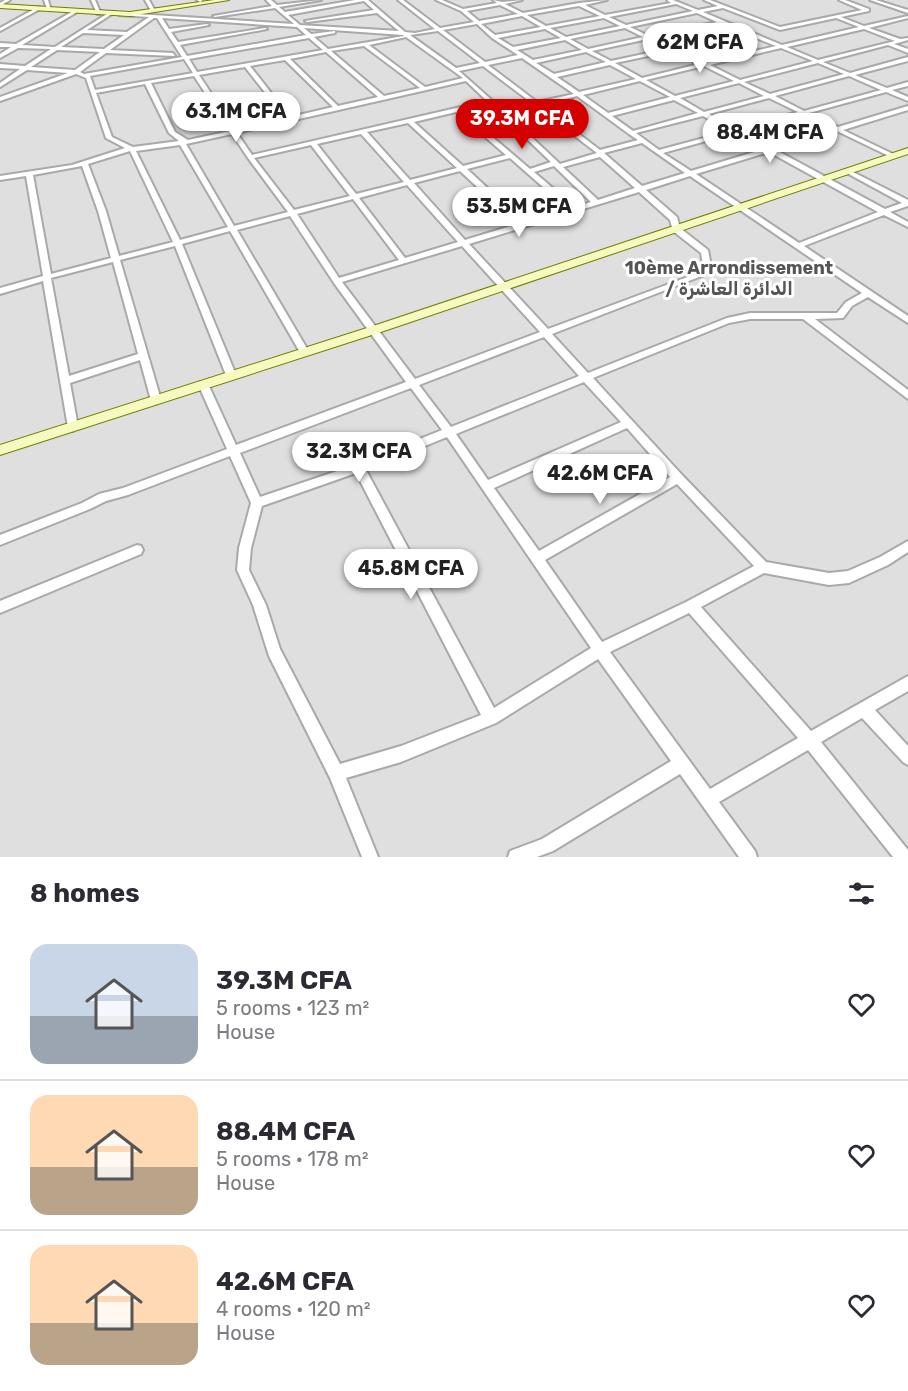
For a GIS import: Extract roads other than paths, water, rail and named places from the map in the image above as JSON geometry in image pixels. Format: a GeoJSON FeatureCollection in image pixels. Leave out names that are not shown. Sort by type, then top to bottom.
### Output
{"type":"FeatureCollection","features":[{"type":"Feature","properties":{"kind":"street"},"geometry":{"type":"LineString","coordinates":[[0,6],[8,0]]}},
{"type":"Feature","properties":{"kind":"street"},"geometry":{"type":"LineString","coordinates":[[46,0],[49,9]]}},
{"type":"Feature","properties":{"kind":"street"},"geometry":{"type":"LineString","coordinates":[[93,0],[99,13]]}},
{"type":"Feature","properties":{"kind":"street"},"geometry":{"type":"LineString","coordinates":[[147,0],[186,56],[250,157],[293,214],[337,281],[449,432],[600,650],[749,857]]}},
{"type":"Feature","properties":{"kind":"street"},"geometry":{"type":"LineString","coordinates":[[0,6],[121,14],[155,13],[226,0]]}},
{"type":"Feature","properties":{"kind":"street"},"geometry":{"type":"LineString","coordinates":[[268,0],[307,36],[384,99]]}},
{"type":"Feature","properties":{"kind":"street"},"geometry":{"type":"LineString","coordinates":[[194,20],[319,0]]}},
{"type":"Feature","properties":{"kind":"street"},"geometry":{"type":"LineString","coordinates":[[283,14],[364,0],[467,79],[596,202]]}},
{"type":"Feature","properties":{"kind":"street"},"geometry":{"type":"LineString","coordinates":[[0,540],[103,497],[124,492],[235,449],[414,385],[706,274],[709,270],[705,252],[676,229],[674,219],[600,153],[539,104],[437,30],[400,0]]}},
{"type":"Feature","properties":{"kind":"street"},"geometry":{"type":"LineString","coordinates":[[440,1],[454,0]]}},
{"type":"Feature","properties":{"kind":"street"},"geometry":{"type":"LineString","coordinates":[[463,10],[498,2],[520,0]]}},
{"type":"Feature","properties":{"kind":"street"},"geometry":{"type":"LineString","coordinates":[[571,0],[893,156]]}},
{"type":"Feature","properties":{"kind":"street"},"geometry":{"type":"LineString","coordinates":[[93,92],[287,59],[605,0]]}},
{"type":"Feature","properties":{"kind":"street"},"geometry":{"type":"LineString","coordinates":[[669,0],[908,99]]}},
{"type":"Feature","properties":{"kind":"street"},"geometry":{"type":"LineString","coordinates":[[706,0],[780,29],[867,10],[841,0]]}},
{"type":"Feature","properties":{"kind":"street"},"geometry":{"type":"LineString","coordinates":[[872,0],[908,12]]}},
{"type":"Feature","properties":{"kind":"street"},"geometry":{"type":"LineString","coordinates":[[861,7],[892,0]]}},
{"type":"Feature","properties":{"kind":"street"},"geometry":{"type":"LineString","coordinates":[[440,1],[463,10],[476,24],[553,76],[642,141],[906,316]]}},
{"type":"Feature","properties":{"kind":"street"},"geometry":{"type":"LineString","coordinates":[[498,2],[770,152],[908,225]]}},
{"type":"Feature","properties":{"kind":"street"},"geometry":{"type":"LineString","coordinates":[[494,37],[676,3]]}},
{"type":"Feature","properties":{"kind":"street"},"geometry":{"type":"LineString","coordinates":[[512,49],[722,7]]}},
{"type":"Feature","properties":{"kind":"street"},"geometry":{"type":"LineString","coordinates":[[0,30],[40,8]]}},
{"type":"Feature","properties":{"kind":"street"},"geometry":{"type":"LineString","coordinates":[[0,56],[75,11]]}},
{"type":"Feature","properties":{"kind":"street"},"geometry":{"type":"LineString","coordinates":[[176,44],[378,11]]}},
{"type":"Feature","properties":{"kind":"street"},"geometry":{"type":"LineString","coordinates":[[0,85],[110,13]]}},
{"type":"Feature","properties":{"kind":"street"},"geometry":{"type":"LineString","coordinates":[[0,99],[76,72],[155,13],[194,20],[283,26]]}},
{"type":"Feature","properties":{"kind":"street"},"geometry":{"type":"LineString","coordinates":[[837,17],[900,41]]}},
{"type":"Feature","properties":{"kind":"street"},"geometry":{"type":"LineString","coordinates":[[503,112],[580,96],[908,17]]}},
{"type":"Feature","properties":{"kind":"street"},"geometry":{"type":"LineString","coordinates":[[895,20],[908,25]]}},
{"type":"Feature","properties":{"kind":"street"},"geometry":{"type":"LineString","coordinates":[[168,31],[225,22]]}},
{"type":"Feature","properties":{"kind":"street"},"geometry":{"type":"LineString","coordinates":[[531,62],[723,22]]}},
{"type":"Feature","properties":{"kind":"street"},"geometry":{"type":"LineString","coordinates":[[296,25],[407,35]]}},
{"type":"Feature","properties":{"kind":"street"},"geometry":{"type":"LineString","coordinates":[[0,66],[76,72],[85,75],[352,29]]}},
{"type":"Feature","properties":{"kind":"street"},"geometry":{"type":"LineString","coordinates":[[82,31],[128,34]]}},
{"type":"Feature","properties":{"kind":"street"},"geometry":{"type":"LineString","coordinates":[[553,76],[748,32]]}},
{"type":"Feature","properties":{"kind":"street"},"geometry":{"type":"LineString","coordinates":[[607,115],[908,39]]}},
{"type":"Feature","properties":{"kind":"street"},"geometry":{"type":"LineString","coordinates":[[365,44],[425,89]]}},
{"type":"Feature","properties":{"kind":"street"},"geometry":{"type":"LineString","coordinates":[[889,44],[908,51]]}},
{"type":"Feature","properties":{"kind":"street"},"geometry":{"type":"LineString","coordinates":[[0,45],[186,56]]}},
{"type":"Feature","properties":{"kind":"street"},"geometry":{"type":"LineString","coordinates":[[455,70],[522,56]]}},
{"type":"Feature","properties":{"kind":"street"},"geometry":{"type":"LineString","coordinates":[[287,59],[338,109]]}},
{"type":"Feature","properties":{"kind":"street"},"geometry":{"type":"LineString","coordinates":[[631,133],[908,59]]}},
{"type":"Feature","properties":{"kind":"street"},"geometry":{"type":"LineString","coordinates":[[246,66],[288,119]]}},
{"type":"Feature","properties":{"kind":"street"},"geometry":{"type":"LineString","coordinates":[[85,75],[109,138],[132,149],[178,243],[231,375]]}},
{"type":"Feature","properties":{"kind":"street"},"geometry":{"type":"LineString","coordinates":[[0,178],[85,164],[132,149],[184,142],[467,79]]}},
{"type":"Feature","properties":{"kind":"street"},"geometry":{"type":"LineString","coordinates":[[147,82],[173,135],[184,142],[304,352]]}},
{"type":"Feature","properties":{"kind":"street"},"geometry":{"type":"LineString","coordinates":[[658,152],[908,84]]}},
{"type":"Feature","properties":{"kind":"street"},"geometry":{"type":"LineString","coordinates":[[250,157],[492,102]]}},
{"type":"Feature","properties":{"kind":"street"},"geometry":{"type":"LineString","coordinates":[[337,281],[639,188],[770,152],[908,108]]}},
{"type":"Feature","properties":{"kind":"street"},"geometry":{"type":"LineString","coordinates":[[456,109],[572,208]]}},
{"type":"Feature","properties":{"kind":"street"},"geometry":{"type":"LineString","coordinates":[[410,120],[522,224]]}},
{"type":"Feature","properties":{"kind":"street"},"geometry":{"type":"LineString","coordinates":[[362,131],[678,478],[763,567],[829,579],[849,577],[869,569],[908,546]]}},
{"type":"Feature","properties":{"kind":"street"},"geometry":{"type":"LineString","coordinates":[[529,171],[642,141]]}},
{"type":"Feature","properties":{"kind":"street"},"geometry":{"type":"LineString","coordinates":[[312,142],[403,260]]}},
{"type":"Feature","properties":{"kind":"street"},"geometry":{"type":"LineString","coordinates":[[0,450],[374,330],[908,151]]}},
{"type":"Feature","properties":{"kind":"street"},"geometry":{"type":"LineString","coordinates":[[0,291],[113,259],[510,156]]}},
{"type":"Feature","properties":{"kind":"street"},"geometry":{"type":"LineString","coordinates":[[85,164],[102,211],[113,259],[156,400]]}},
{"type":"Feature","properties":{"kind":"street"},"geometry":{"type":"LineString","coordinates":[[847,171],[908,203]]}},
{"type":"Feature","properties":{"kind":"street"},"geometry":{"type":"LineString","coordinates":[[29,173],[67,380],[73,427]]}},
{"type":"Feature","properties":{"kind":"street"},"geometry":{"type":"LineString","coordinates":[[800,245],[908,203]]}},
{"type":"Feature","properties":{"kind":"street"},"geometry":{"type":"LineString","coordinates":[[257,503],[359,468],[727,321],[750,316],[840,316],[849,304],[869,293]]}},
{"type":"Feature","properties":{"kind":"street"},"geometry":{"type":"LineString","coordinates":[[804,315],[908,395]]}},
{"type":"Feature","properties":{"kind":"street"},"geometry":{"type":"LineString","coordinates":[[67,380],[141,356]]}},
{"type":"Feature","properties":{"kind":"street"},"geometry":{"type":"LineString","coordinates":[[203,384],[235,449],[257,503],[245,548],[243,570],[259,605],[274,651],[336,773],[370,857]]}},
{"type":"Feature","properties":{"kind":"street"},"geometry":{"type":"LineString","coordinates":[[486,486],[629,423]]}},
{"type":"Feature","properties":{"kind":"street"},"geometry":{"type":"LineString","coordinates":[[359,468],[490,718]]}},
{"type":"Feature","properties":{"kind":"street"},"geometry":{"type":"LineString","coordinates":[[536,559],[678,478]]}},
{"type":"Feature","properties":{"kind":"street"},"geometry":{"type":"LineString","coordinates":[[0,608],[137,550]]}},
{"type":"Feature","properties":{"kind":"street"},"geometry":{"type":"LineString","coordinates":[[336,773],[401,754],[490,718],[600,650],[691,606],[763,567]]}},
{"type":"Feature","properties":{"kind":"street"},"geometry":{"type":"LineString","coordinates":[[691,606],[808,738],[903,857]]}},
{"type":"Feature","properties":{"kind":"street"},"geometry":{"type":"LineString","coordinates":[[708,799],[808,738],[908,682]]}},
{"type":"Feature","properties":{"kind":"street"},"geometry":{"type":"LineString","coordinates":[[863,708],[908,757]]}},
{"type":"Feature","properties":{"kind":"street"},"geometry":{"type":"LineString","coordinates":[[516,857],[547,845],[681,764]]}},
{"type":"Feature","properties":{"kind":"district","name":"10ème Arrondissement / الدائرة العاشرة"},"geometry":{"type":"Point","coordinates":[729,278]}}]}
